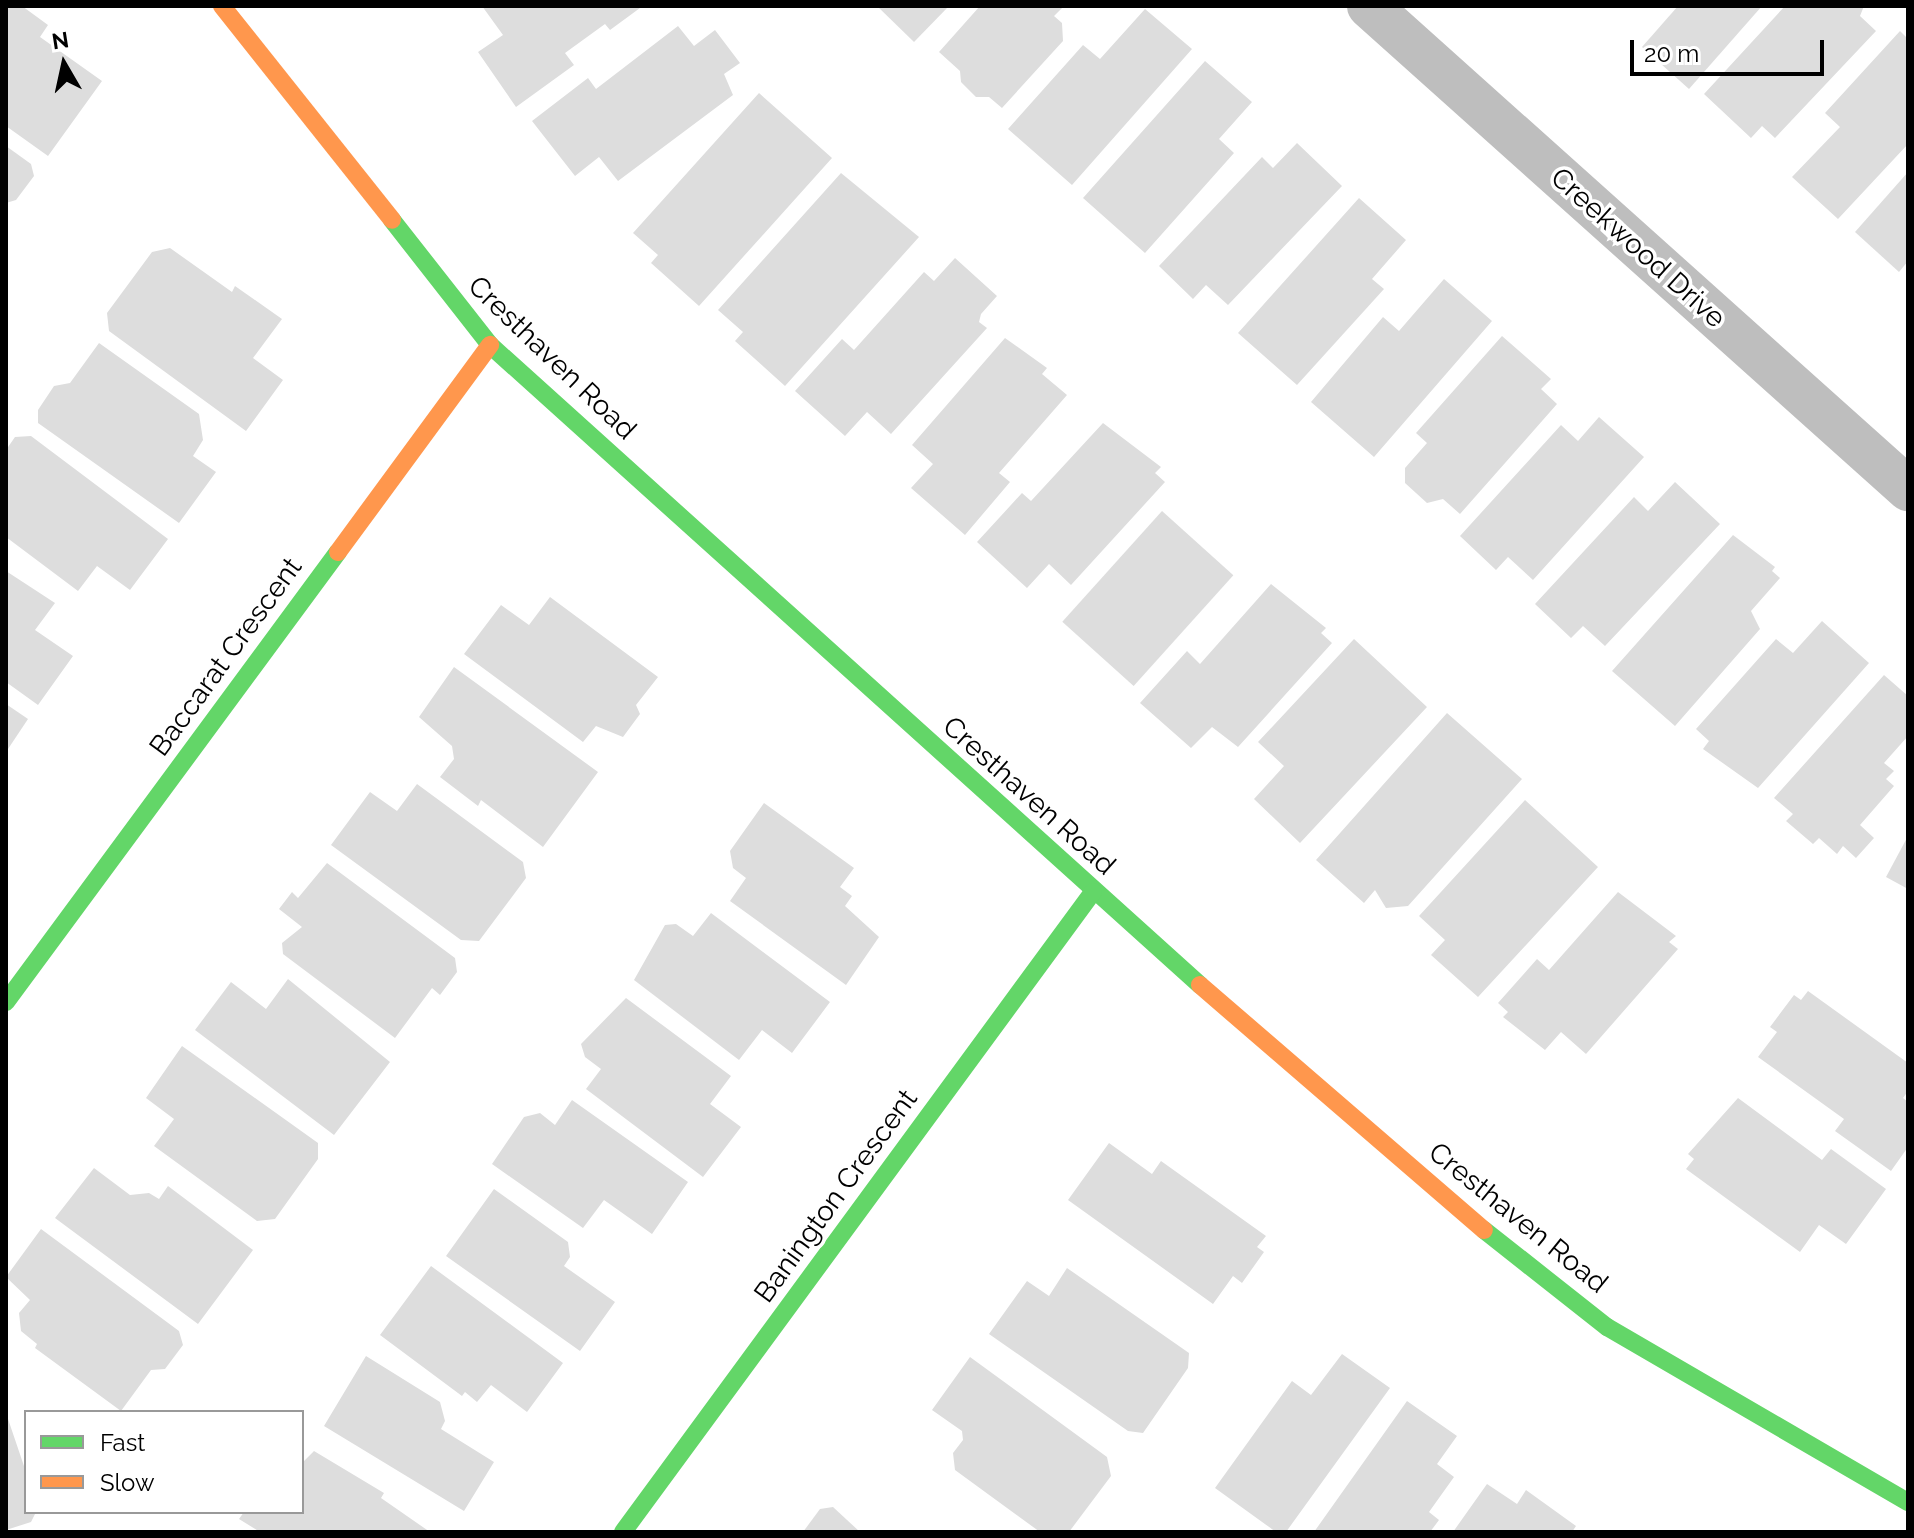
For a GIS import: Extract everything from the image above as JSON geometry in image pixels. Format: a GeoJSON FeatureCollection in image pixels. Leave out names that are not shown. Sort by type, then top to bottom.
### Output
{"type":"FeatureCollection","features":[{"type":"Feature","properties":{"kind":"street","name":"Cresthaven Road"},"geometry":{"type":"LineString","coordinates":[[222,6],[490,345],[1093,892],[1464,1214],[1607,1327],[1908,1502]]}},
{"type":"Feature","properties":{"kind":"street","name":"Creekwood Drive"},"geometry":{"type":"LineString","coordinates":[[1369,6],[1908,489]]}},
{"type":"Feature","properties":{"kind":"street","name":"Baccarat Crescent"},"geometry":{"type":"LineString","coordinates":[[6,1002],[490,345]]}},
{"type":"Feature","properties":{"kind":"street","name":"Banington Crescent"},"geometry":{"type":"LineString","coordinates":[[623,1532],[1093,892]]}},
{"type":"Feature","properties":{"kind":"building"},"geometry":{"type":"Polygon","coordinates":[[[6,6],[22,6],[48,25],[40,37],[102,81],[48,156],[6,126],[6,6]]]}},
{"type":"Feature","properties":{"kind":"building"},"geometry":{"type":"Polygon","coordinates":[[[482,6],[640,8],[610,30],[605,24],[565,53],[574,65],[516,107],[478,52],[503,35],[482,6]]]}},
{"type":"Feature","properties":{"kind":"building"},"geometry":{"type":"Polygon","coordinates":[[[877,6],[949,6],[914,42],[877,6]]]}},
{"type":"Feature","properties":{"kind":"building"},"geometry":{"type":"Polygon","coordinates":[[[980,6],[1064,6],[1054,16],[1062,23],[1063,41],[1002,108],[989,97],[976,97],[961,82],[960,71],[939,52],[980,6]]]}},
{"type":"Feature","properties":{"kind":"building"},"geometry":{"type":"Polygon","coordinates":[[[1678,6],[1762,6],[1689,89],[1642,47],[1678,6]]]}},
{"type":"Feature","properties":{"kind":"building"},"geometry":{"type":"Polygon","coordinates":[[[1785,6],[1864,6],[1860,16],[1876,31],[1775,138],[1762,126],[1751,138],[1704,94],[1785,6]]]}},
{"type":"Feature","properties":{"kind":"building"},"geometry":{"type":"Polygon","coordinates":[[[1145,9],[1192,49],[1072,185],[1008,129],[1083,45],[1100,59],[1145,9]]]}},
{"type":"Feature","properties":{"kind":"building"},"geometry":{"type":"Polygon","coordinates":[[[678,26],[694,46],[715,30],[740,63],[724,74],[733,95],[618,181],[599,157],[575,176],[532,121],[588,78],[596,89],[678,26]]]}},
{"type":"Feature","properties":{"kind":"building"},"geometry":{"type":"Polygon","coordinates":[[[1900,31],[1908,39],[1908,144],[1838,219],[1792,177],[1840,127],[1825,113],[1900,31]]]}},
{"type":"Feature","properties":{"kind":"building"},"geometry":{"type":"Polygon","coordinates":[[[1205,61],[1252,102],[1219,139],[1234,153],[1145,253],[1083,198],[1205,61]]]}},
{"type":"Feature","properties":{"kind":"building"},"geometry":{"type":"Polygon","coordinates":[[[759,93],[832,158],[699,306],[651,263],[658,255],[633,233],[759,93]]]}},
{"type":"Feature","properties":{"kind":"building"},"geometry":{"type":"Polygon","coordinates":[[[1297,143],[1342,186],[1228,305],[1206,285],[1193,299],[1159,266],[1262,157],[1273,168],[1297,143]]]}},
{"type":"Feature","properties":{"kind":"building"},"geometry":{"type":"Polygon","coordinates":[[[6,146],[31,164],[34,176],[16,200],[6,203],[6,146]]]}},
{"type":"Feature","properties":{"kind":"building"},"geometry":{"type":"Polygon","coordinates":[[[1908,172],[1908,261],[1899,272],[1855,232],[1908,172]]]}},
{"type":"Feature","properties":{"kind":"building"},"geometry":{"type":"Polygon","coordinates":[[[841,173],[919,237],[785,386],[735,341],[743,332],[718,310],[841,173]]]}},
{"type":"Feature","properties":{"kind":"building"},"geometry":{"type":"Polygon","coordinates":[[[1359,198],[1406,240],[1372,279],[1384,289],[1297,385],[1238,333],[1359,198]]]}},
{"type":"Feature","properties":{"kind":"building"},"geometry":{"type":"Polygon","coordinates":[[[170,248],[232,292],[235,286],[282,319],[253,358],[283,380],[246,431],[109,331],[107,313],[152,252],[170,248]]]}},
{"type":"Feature","properties":{"kind":"building"},"geometry":{"type":"Polygon","coordinates":[[[955,258],[997,296],[981,314],[979,322],[987,328],[891,434],[867,412],[845,436],[795,391],[842,339],[854,350],[924,272],[934,281],[955,258]]]}},
{"type":"Feature","properties":{"kind":"building"},"geometry":{"type":"Polygon","coordinates":[[[1444,279],[1492,321],[1374,457],[1311,402],[1383,317],[1399,331],[1444,279]]]}},
{"type":"Feature","properties":{"kind":"building"},"geometry":{"type":"Polygon","coordinates":[[[1502,336],[1551,379],[1541,389],[1557,404],[1460,514],[1443,499],[1427,503],[1405,483],[1405,468],[1427,443],[1416,433],[1502,336]]]}},
{"type":"Feature","properties":{"kind":"building"},"geometry":{"type":"Polygon","coordinates":[[[1005,338],[1047,368],[1042,374],[1067,395],[999,473],[1010,482],[965,535],[911,488],[933,464],[912,445],[1005,338]]]}},
{"type":"Feature","properties":{"kind":"building"},"geometry":{"type":"Polygon","coordinates":[[[99,343],[199,414],[203,440],[193,456],[216,472],[179,523],[38,423],[38,410],[54,386],[70,383],[99,343]]]}},
{"type":"Feature","properties":{"kind":"building"},"geometry":{"type":"Polygon","coordinates":[[[1599,417],[1644,457],[1533,580],[1508,557],[1496,570],[1460,536],[1561,425],[1578,441],[1599,417]]]}},
{"type":"Feature","properties":{"kind":"building"},"geometry":{"type":"Polygon","coordinates":[[[1103,423],[1161,467],[1155,473],[1165,482],[1071,585],[1049,564],[1027,588],[977,542],[1022,493],[1031,501],[1103,423]]]}},
{"type":"Feature","properties":{"kind":"building"},"geometry":{"type":"Polygon","coordinates":[[[31,436],[168,539],[130,590],[97,566],[78,591],[6,537],[6,450],[15,437],[31,436]]]}},
{"type":"Feature","properties":{"kind":"building"},"geometry":{"type":"Polygon","coordinates":[[[1675,482],[1720,524],[1605,646],[1583,626],[1571,638],[1535,604],[1634,497],[1648,511],[1675,482]]]}},
{"type":"Feature","properties":{"kind":"building"},"geometry":{"type":"Polygon","coordinates":[[[1162,511],[1233,575],[1134,686],[1062,622],[1162,511]]]}},
{"type":"Feature","properties":{"kind":"building"},"geometry":{"type":"Polygon","coordinates":[[[1733,535],[1775,567],[1772,571],[1780,578],[1751,611],[1760,629],[1675,726],[1612,671],[1733,535]]]}},
{"type":"Feature","properties":{"kind":"building"},"geometry":{"type":"Polygon","coordinates":[[[6,571],[55,603],[35,630],[73,656],[38,705],[6,682],[6,571]]]}},
{"type":"Feature","properties":{"kind":"building"},"geometry":{"type":"Polygon","coordinates":[[[1271,584],[1326,628],[1321,633],[1332,643],[1238,747],[1212,727],[1191,748],[1140,703],[1187,651],[1200,664],[1271,584]]]}},
{"type":"Feature","properties":{"kind":"building"},"geometry":{"type":"Polygon","coordinates":[[[550,597],[658,677],[636,705],[640,714],[623,737],[596,726],[583,742],[464,654],[501,605],[529,625],[550,597]]]}},
{"type":"Feature","properties":{"kind":"building"},"geometry":{"type":"Polygon","coordinates":[[[1822,621],[1869,663],[1758,788],[1703,749],[1709,741],[1696,729],[1776,639],[1793,653],[1822,621]]]}},
{"type":"Feature","properties":{"kind":"building"},"geometry":{"type":"Polygon","coordinates":[[[1354,639],[1427,707],[1300,843],[1254,799],[1284,766],[1258,742],[1354,639]]]}},
{"type":"Feature","properties":{"kind":"building"},"geometry":{"type":"Polygon","coordinates":[[[454,667],[598,772],[543,847],[481,800],[478,806],[440,777],[454,759],[452,746],[419,717],[454,667]]]}},
{"type":"Feature","properties":{"kind":"building"},"geometry":{"type":"Polygon","coordinates":[[[1884,675],[1908,696],[1908,736],[1884,763],[1894,771],[1886,779],[1894,786],[1860,825],[1874,838],[1856,858],[1843,846],[1837,854],[1819,838],[1813,844],[1786,821],[1793,814],[1774,798],[1884,675]]]}},
{"type":"Feature","properties":{"kind":"building"},"geometry":{"type":"Polygon","coordinates":[[[6,704],[28,719],[6,752],[6,704]]]}},
{"type":"Feature","properties":{"kind":"building"},"geometry":{"type":"Polygon","coordinates":[[[1447,713],[1522,779],[1408,906],[1386,908],[1375,890],[1364,903],[1316,860],[1447,713]]]}},
{"type":"Feature","properties":{"kind":"building"},"geometry":{"type":"Polygon","coordinates":[[[417,784],[523,862],[526,878],[479,941],[461,940],[331,845],[370,792],[397,811],[417,784]]]}},
{"type":"Feature","properties":{"kind":"building"},"geometry":{"type":"Polygon","coordinates":[[[1525,800],[1598,867],[1478,997],[1431,955],[1445,940],[1419,916],[1525,800]]]}},
{"type":"Feature","properties":{"kind":"building"},"geometry":{"type":"Polygon","coordinates":[[[764,803],[854,868],[840,887],[852,896],[845,906],[879,937],[846,985],[730,901],[746,878],[733,868],[730,851],[764,803]]]}},
{"type":"Feature","properties":{"kind":"building"},"geometry":{"type":"Polygon","coordinates":[[[1908,836],[1908,889],[1886,877],[1908,836]]]}},
{"type":"Feature","properties":{"kind":"building"},"geometry":{"type":"Polygon","coordinates":[[[327,863],[455,958],[457,972],[440,995],[432,988],[395,1038],[283,954],[282,943],[302,927],[279,909],[292,892],[298,898],[327,863]]]}},
{"type":"Feature","properties":{"kind":"building"},"geometry":{"type":"Polygon","coordinates":[[[1618,892],[1676,936],[1669,942],[1678,949],[1586,1054],[1561,1032],[1545,1050],[1503,1017],[1508,1012],[1498,1003],[1537,959],[1549,970],[1618,892]]]}},
{"type":"Feature","properties":{"kind":"building"},"geometry":{"type":"Polygon","coordinates":[[[711,913],[830,1002],[792,1053],[762,1030],[739,1060],[634,980],[665,925],[676,924],[693,936],[711,913]]]}},
{"type":"Feature","properties":{"kind":"building"},"geometry":{"type":"Polygon","coordinates":[[[288,979],[390,1062],[334,1135],[195,1030],[231,982],[266,1009],[288,979]]]}},
{"type":"Feature","properties":{"kind":"building"},"geometry":{"type":"Polygon","coordinates":[[[1808,991],[1908,1063],[1908,1091],[1903,1098],[1908,1102],[1908,1147],[1891,1171],[1835,1131],[1844,1119],[1758,1057],[1777,1032],[1770,1027],[1794,995],[1801,1000],[1808,991]]]}},
{"type":"Feature","properties":{"kind":"building"},"geometry":{"type":"Polygon","coordinates":[[[626,998],[731,1076],[710,1104],[741,1127],[703,1177],[586,1089],[601,1069],[585,1057],[581,1044],[626,998]]]}},
{"type":"Feature","properties":{"kind":"building"},"geometry":{"type":"Polygon","coordinates":[[[182,1046],[318,1143],[318,1159],[275,1219],[257,1221],[154,1146],[174,1119],[146,1098],[182,1046]]]}},
{"type":"Feature","properties":{"kind":"building"},"geometry":{"type":"Polygon","coordinates":[[[1738,1098],[1822,1160],[1831,1149],[1886,1189],[1846,1244],[1819,1225],[1800,1252],[1686,1169],[1694,1159],[1688,1154],[1738,1098]]]}},
{"type":"Feature","properties":{"kind":"building"},"geometry":{"type":"Polygon","coordinates":[[[572,1100],[688,1182],[652,1234],[604,1200],[583,1228],[492,1164],[524,1117],[540,1113],[555,1125],[572,1100]]]}},
{"type":"Feature","properties":{"kind":"building"},"geometry":{"type":"Polygon","coordinates":[[[1109,1143],[1152,1174],[1161,1161],[1266,1236],[1257,1247],[1264,1252],[1242,1283],[1233,1276],[1213,1304],[1068,1200],[1109,1143]]]}},
{"type":"Feature","properties":{"kind":"building"},"geometry":{"type":"Polygon","coordinates":[[[94,1168],[130,1195],[149,1193],[159,1199],[168,1186],[253,1250],[198,1324],[55,1218],[94,1168]]]}},
{"type":"Feature","properties":{"kind":"building"},"geometry":{"type":"Polygon","coordinates":[[[494,1189],[568,1242],[570,1257],[564,1266],[615,1302],[580,1351],[446,1256],[494,1189]]]}},
{"type":"Feature","properties":{"kind":"building"},"geometry":{"type":"Polygon","coordinates":[[[41,1229],[179,1331],[183,1345],[165,1369],[151,1370],[120,1410],[35,1348],[37,1344],[21,1331],[19,1313],[30,1300],[6,1277],[41,1229]]]}},
{"type":"Feature","properties":{"kind":"building"},"geometry":{"type":"Polygon","coordinates":[[[431,1266],[563,1363],[527,1412],[491,1385],[477,1402],[465,1392],[462,1396],[380,1335],[431,1266]]]}},
{"type":"Feature","properties":{"kind":"building"},"geometry":{"type":"Polygon","coordinates":[[[1067,1268],[1189,1353],[1188,1368],[1143,1433],[1128,1431],[989,1334],[1027,1281],[1049,1296],[1067,1268]]]}},
{"type":"Feature","properties":{"kind":"building"},"geometry":{"type":"Polygon","coordinates":[[[1342,1354],[1390,1388],[1286,1532],[1276,1532],[1215,1488],[1292,1381],[1311,1395],[1342,1354]]]}},
{"type":"Feature","properties":{"kind":"building"},"geometry":{"type":"Polygon","coordinates":[[[366,1356],[440,1402],[445,1421],[441,1429],[494,1462],[464,1511],[324,1426],[366,1356]]]}},
{"type":"Feature","properties":{"kind":"building"},"geometry":{"type":"Polygon","coordinates":[[[970,1357],[1107,1457],[1111,1476],[1069,1532],[1040,1532],[955,1470],[953,1453],[963,1440],[962,1431],[932,1410],[970,1357]]]}},
{"type":"Feature","properties":{"kind":"building"},"geometry":{"type":"Polygon","coordinates":[[[1407,1401],[1457,1436],[1437,1464],[1454,1477],[1429,1512],[1439,1520],[1430,1532],[1314,1532],[1407,1401]]]}},
{"type":"Feature","properties":{"kind":"building"},"geometry":{"type":"Polygon","coordinates":[[[6,1413],[24,1466],[24,1514],[35,1514],[31,1522],[6,1530],[6,1413]]]}},
{"type":"Feature","properties":{"kind":"building"},"geometry":{"type":"Polygon","coordinates":[[[314,1451],[384,1493],[381,1498],[430,1532],[260,1532],[239,1519],[243,1514],[304,1514],[304,1461],[314,1451]]]}},
{"type":"Feature","properties":{"kind":"building"},"geometry":{"type":"Polygon","coordinates":[[[1487,1484],[1517,1504],[1526,1490],[1576,1526],[1572,1532],[1453,1532],[1487,1484]]]}},
{"type":"Feature","properties":{"kind":"building"},"geometry":{"type":"Polygon","coordinates":[[[833,1507],[860,1532],[803,1532],[820,1509],[833,1507]]]}},
{"type":"Feature","properties":{"kind":"traffic: fast"},"geometry":{"type":"LineString","coordinates":[[392,220],[490,345],[1200,985]]}},
{"type":"Feature","properties":{"kind":"traffic: fast"},"geometry":{"type":"LineString","coordinates":[[6,1002],[338,552]]}},
{"type":"Feature","properties":{"kind":"traffic: fast"},"geometry":{"type":"LineString","coordinates":[[623,1532],[1093,892]]}},
{"type":"Feature","properties":{"kind":"traffic: fast"},"geometry":{"type":"LineString","coordinates":[[1484,1230],[1607,1327],[1908,1502]]}},
{"type":"Feature","properties":{"kind":"traffic: slow"},"geometry":{"type":"LineString","coordinates":[[222,6],[392,220]]}},
{"type":"Feature","properties":{"kind":"traffic: slow"},"geometry":{"type":"LineString","coordinates":[[338,552],[490,345]]}},
{"type":"Feature","properties":{"kind":"traffic: slow"},"geometry":{"type":"LineString","coordinates":[[1200,985],[1484,1230]]}}]}
